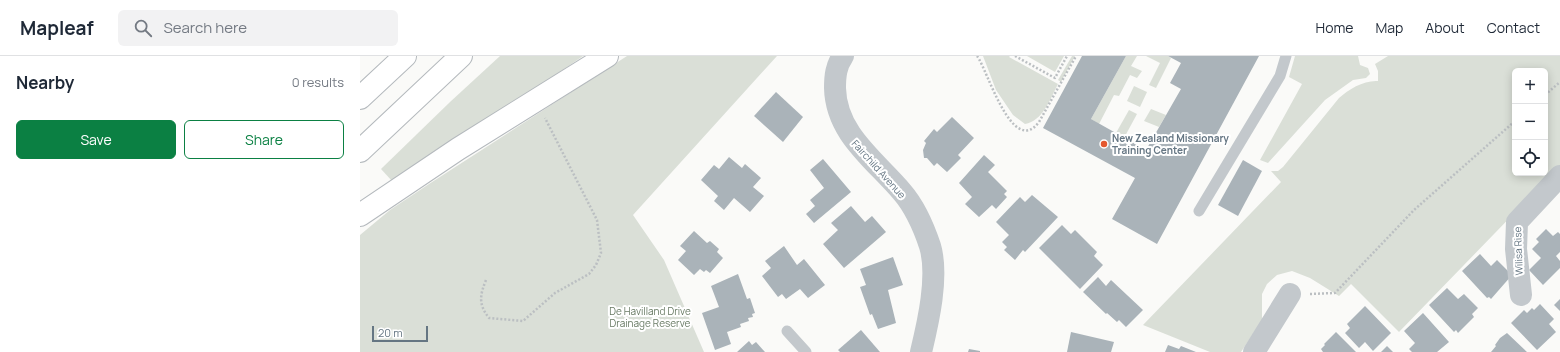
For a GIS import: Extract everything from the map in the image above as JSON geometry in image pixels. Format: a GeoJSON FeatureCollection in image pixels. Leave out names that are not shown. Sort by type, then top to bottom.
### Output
{"type":"FeatureCollection","features":[{"type":"Feature","properties":{"kind":"highway"},"geometry":{"type":"LineString","coordinates":[[360,98],[405,56]]}},
{"type":"Feature","properties":{"kind":"highway"},"geometry":{"type":"LineString","coordinates":[[360,151],[461,56]]}},
{"type":"Feature","properties":{"kind":"highway"},"geometry":{"type":"LineString","coordinates":[[360,215],[458,149],[607,56]]}},
{"type":"Feature","properties":{"kind":"street","name":"Fairchild Avenue"},"geometry":{"type":"LineString","coordinates":[[843,56],[837,65],[835,80],[837,104],[844,125],[851,138],[903,193],[916,212],[930,246],[932,259],[932,286],[921,352]]}},
{"type":"Feature","properties":{"kind":"street","name":"Wilisa Rise"},"geometry":{"type":"LineString","coordinates":[[1521,295],[1516,249],[1517,222],[1560,176]]}},
{"type":"Feature","properties":{"kind":"street"},"geometry":{"type":"LineString","coordinates":[[1254,352],[1290,294]]}},
{"type":"Feature","properties":{"kind":"lane"},"geometry":{"type":"LineString","coordinates":[[1199,211],[1280,76],[1286,56]]}},
{"type":"Feature","properties":{"kind":"lane"},"geometry":{"type":"LineString","coordinates":[[787,331],[806,352]]}},
{"type":"Feature","properties":{"kind":"path"},"geometry":{"type":"LineString","coordinates":[[977,56],[981,60],[993,93],[1011,121],[1018,128],[1025,130],[1033,129],[1039,122],[1076,56]]}},
{"type":"Feature","properties":{"kind":"path"},"geometry":{"type":"LineString","coordinates":[[1016,56],[1055,78],[1067,56]]}},
{"type":"Feature","properties":{"kind":"path"},"geometry":{"type":"LineString","coordinates":[[1548,92],[1560,82]]}},
{"type":"Feature","properties":{"kind":"path"},"geometry":{"type":"LineString","coordinates":[[486,280],[481,298],[482,310],[489,318],[523,321],[555,293],[589,274],[596,265],[601,253],[597,220],[537,101]]}},
{"type":"Feature","properties":{"kind":"path"},"geometry":{"type":"LineString","coordinates":[[1290,294],[1335,294],[1414,210],[1512,124]]}},
{"type":"Feature","properties":{"kind":"green space"},"geometry":{"type":"Polygon","coordinates":[[[500,56],[583,56],[515,103],[392,181],[381,169],[500,56]]]}},
{"type":"Feature","properties":{"kind":"green space","name":"De Havilland Drive Drainage Reserve"},"geometry":{"type":"Polygon","coordinates":[[[627,56],[777,56],[633,215],[664,260],[704,352],[360,352],[360,235],[390,210],[627,56]]]}},
{"type":"Feature","properties":{"kind":"green space"},"geometry":{"type":"Polygon","coordinates":[[[983,56],[1010,56],[1009,57],[1058,84],[1049,102],[1037,119],[1025,124],[1013,115],[996,90],[983,56]]]}},
{"type":"Feature","properties":{"kind":"green space"},"geometry":{"type":"Polygon","coordinates":[[[1027,56],[1064,56],[1055,72],[1027,56]]]}},
{"type":"Feature","properties":{"kind":"green space"},"geometry":{"type":"Polygon","coordinates":[[[1072,56],[1075,56],[1061,82],[1058,80],[1072,56]]]}},
{"type":"Feature","properties":{"kind":"green space"},"geometry":{"type":"Polygon","coordinates":[[[1126,56],[1137,56],[1131,66],[1142,71],[1137,78],[1130,75],[1119,96],[1114,95],[1099,124],[1091,119],[1126,56]]]}},
{"type":"Feature","properties":{"kind":"green space"},"geometry":{"type":"Polygon","coordinates":[[[1146,56],[1168,56],[1171,58],[1156,88],[1149,85],[1160,63],[1146,56]]]}},
{"type":"Feature","properties":{"kind":"green space"},"geometry":{"type":"Polygon","coordinates":[[[1295,56],[1358,56],[1360,65],[1368,68],[1370,74],[1366,78],[1353,80],[1325,100],[1268,163],[1260,160],[1302,84],[1289,77],[1295,56]]]}},
{"type":"Feature","properties":{"kind":"green space"},"geometry":{"type":"Polygon","coordinates":[[[1388,56],[1560,56],[1560,166],[1399,332],[1351,284],[1339,296],[1310,278],[1292,271],[1277,275],[1267,284],[1262,294],[1262,320],[1241,352],[1210,352],[1143,325],[1281,182],[1271,171],[1278,171],[1283,167],[1339,98],[1347,91],[1367,82],[1378,81],[1378,71],[1375,64],[1388,56]]]}},
{"type":"Feature","properties":{"kind":"green space"},"geometry":{"type":"Polygon","coordinates":[[[1134,86],[1147,92],[1140,107],[1127,101],[1134,86]]]}},
{"type":"Feature","properties":{"kind":"green space"},"geometry":{"type":"Polygon","coordinates":[[[1151,109],[1166,115],[1159,127],[1144,121],[1151,109]]]}},
{"type":"Feature","properties":{"kind":"green space"},"geometry":{"type":"Polygon","coordinates":[[[1129,110],[1137,114],[1124,138],[1116,133],[1129,110]]]}},
{"type":"Feature","properties":{"kind":"building","name":"New Zealand Missionary Training Center"},"geometry":{"type":"Polygon","coordinates":[[[1082,56],[1126,56],[1091,119],[1146,150],[1181,89],[1170,83],[1181,63],[1168,56],[1259,56],[1157,244],[1112,219],[1135,178],[1043,128],[1082,56]]]}},
{"type":"Feature","properties":{"kind":"building"},"geometry":{"type":"Polygon","coordinates":[[[776,92],[803,117],[783,142],[754,116],[776,92]]]}},
{"type":"Feature","properties":{"kind":"building"},"geometry":{"type":"Polygon","coordinates":[[[952,117],[974,138],[958,155],[961,158],[947,172],[937,163],[934,166],[927,158],[924,158],[923,150],[926,143],[924,141],[934,129],[937,132],[952,117]]]}},
{"type":"Feature","properties":{"kind":"building"},"geometry":{"type":"Polygon","coordinates":[[[984,155],[995,165],[988,172],[1007,191],[1004,194],[1007,197],[996,209],[992,205],[979,217],[965,204],[972,197],[959,183],[984,155]]]}},
{"type":"Feature","properties":{"kind":"building"},"geometry":{"type":"Polygon","coordinates":[[[729,157],[742,168],[745,164],[761,178],[753,187],[764,196],[750,212],[734,198],[724,210],[714,201],[718,196],[701,180],[714,165],[719,169],[729,157]]]}},
{"type":"Feature","properties":{"kind":"building"},"geometry":{"type":"Polygon","coordinates":[[[823,159],[851,192],[814,223],[806,214],[815,206],[810,200],[824,188],[810,170],[823,159]]]}},
{"type":"Feature","properties":{"kind":"building"},"geometry":{"type":"Polygon","coordinates":[[[1243,160],[1262,171],[1238,216],[1218,205],[1243,160]]]}},
{"type":"Feature","properties":{"kind":"building"},"geometry":{"type":"Polygon","coordinates":[[[1032,195],[1058,217],[1025,252],[1023,250],[1015,260],[1004,250],[1007,247],[1002,242],[1009,235],[996,222],[1020,197],[1025,202],[1032,195]]]}},
{"type":"Feature","properties":{"kind":"building"},"geometry":{"type":"Polygon","coordinates":[[[851,206],[865,222],[872,216],[886,232],[844,268],[823,244],[838,230],[831,223],[851,206]]]}},
{"type":"Feature","properties":{"kind":"building"},"geometry":{"type":"Polygon","coordinates":[[[1062,225],[1071,234],[1075,230],[1097,252],[1094,256],[1103,265],[1080,289],[1039,248],[1062,225]]]}},
{"type":"Feature","properties":{"kind":"building"},"geometry":{"type":"Polygon","coordinates":[[[1546,229],[1553,236],[1558,232],[1560,234],[1560,252],[1556,256],[1560,261],[1560,268],[1543,285],[1529,270],[1541,258],[1532,249],[1539,242],[1536,239],[1546,229]]]}},
{"type":"Feature","properties":{"kind":"building"},"geometry":{"type":"Polygon","coordinates":[[[694,231],[707,243],[710,241],[719,249],[717,252],[723,258],[710,273],[706,270],[704,272],[700,269],[694,275],[678,260],[686,251],[680,246],[694,231]]]}},
{"type":"Feature","properties":{"kind":"building"},"geometry":{"type":"Polygon","coordinates":[[[784,246],[797,265],[804,259],[825,285],[808,298],[800,289],[786,299],[782,294],[778,297],[762,276],[771,268],[765,261],[784,246]]]}},
{"type":"Feature","properties":{"kind":"building"},"geometry":{"type":"Polygon","coordinates":[[[1480,254],[1491,266],[1497,260],[1512,275],[1491,299],[1489,297],[1487,298],[1462,271],[1480,254]]]}},
{"type":"Feature","properties":{"kind":"building"},"geometry":{"type":"Polygon","coordinates":[[[893,257],[903,285],[888,290],[896,323],[878,329],[872,314],[870,315],[860,287],[866,285],[860,269],[893,257]]]}},
{"type":"Feature","properties":{"kind":"building"},"geometry":{"type":"Polygon","coordinates":[[[738,274],[747,299],[750,298],[755,313],[752,314],[753,317],[748,318],[749,321],[740,324],[741,327],[727,332],[731,344],[715,350],[702,313],[719,307],[711,286],[738,274]]]}},
{"type":"Feature","properties":{"kind":"building"},"geometry":{"type":"Polygon","coordinates":[[[1098,277],[1106,286],[1111,280],[1143,310],[1126,327],[1119,320],[1117,322],[1107,313],[1106,314],[1083,292],[1098,277]]]}},
{"type":"Feature","properties":{"kind":"building"},"geometry":{"type":"Polygon","coordinates":[[[1447,288],[1458,299],[1464,294],[1478,308],[1472,314],[1474,317],[1458,333],[1456,330],[1454,332],[1429,305],[1447,288]]]}},
{"type":"Feature","properties":{"kind":"building"},"geometry":{"type":"Polygon","coordinates":[[[1560,299],[1560,311],[1554,305],[1560,299]]]}},
{"type":"Feature","properties":{"kind":"building"},"geometry":{"type":"Polygon","coordinates":[[[1540,304],[1554,319],[1549,324],[1556,332],[1537,350],[1511,323],[1524,310],[1527,313],[1532,308],[1534,310],[1540,304]]]}},
{"type":"Feature","properties":{"kind":"building"},"geometry":{"type":"Polygon","coordinates":[[[1365,306],[1391,333],[1373,351],[1365,342],[1359,348],[1345,333],[1350,328],[1347,324],[1365,306]]]}},
{"type":"Feature","properties":{"kind":"building"},"geometry":{"type":"Polygon","coordinates":[[[1423,313],[1449,342],[1437,352],[1412,352],[1409,349],[1415,343],[1404,331],[1423,313]]]}},
{"type":"Feature","properties":{"kind":"building"},"geometry":{"type":"Polygon","coordinates":[[[861,330],[880,352],[840,352],[838,350],[861,330]]]}},
{"type":"Feature","properties":{"kind":"building"},"geometry":{"type":"Polygon","coordinates":[[[1071,332],[1114,342],[1111,352],[1067,352],[1071,332]]]}},
{"type":"Feature","properties":{"kind":"building"},"geometry":{"type":"Polygon","coordinates":[[[1336,332],[1356,352],[1323,352],[1321,349],[1325,345],[1324,344],[1336,332]]]}},
{"type":"Feature","properties":{"kind":"building"},"geometry":{"type":"Polygon","coordinates":[[[1507,333],[1527,352],[1491,352],[1500,338],[1507,333]]]}},
{"type":"Feature","properties":{"kind":"building"},"geometry":{"type":"Polygon","coordinates":[[[749,341],[752,345],[756,342],[765,352],[737,352],[749,341]]]}},
{"type":"Feature","properties":{"kind":"building"},"geometry":{"type":"Polygon","coordinates":[[[1168,345],[1179,349],[1181,346],[1196,352],[1165,352],[1168,345]]]}},
{"type":"Feature","properties":{"kind":"building"},"geometry":{"type":"Polygon","coordinates":[[[1387,346],[1393,352],[1381,352],[1387,346]]]}},
{"type":"Feature","properties":{"kind":"building"},"geometry":{"type":"Polygon","coordinates":[[[969,349],[980,351],[980,352],[968,352],[969,349]]]}},
{"type":"Feature","properties":{"kind":"place","name":"New Zealand Missionary Training Center"},"geometry":{"type":"Point","coordinates":[1104,144]}}]}
